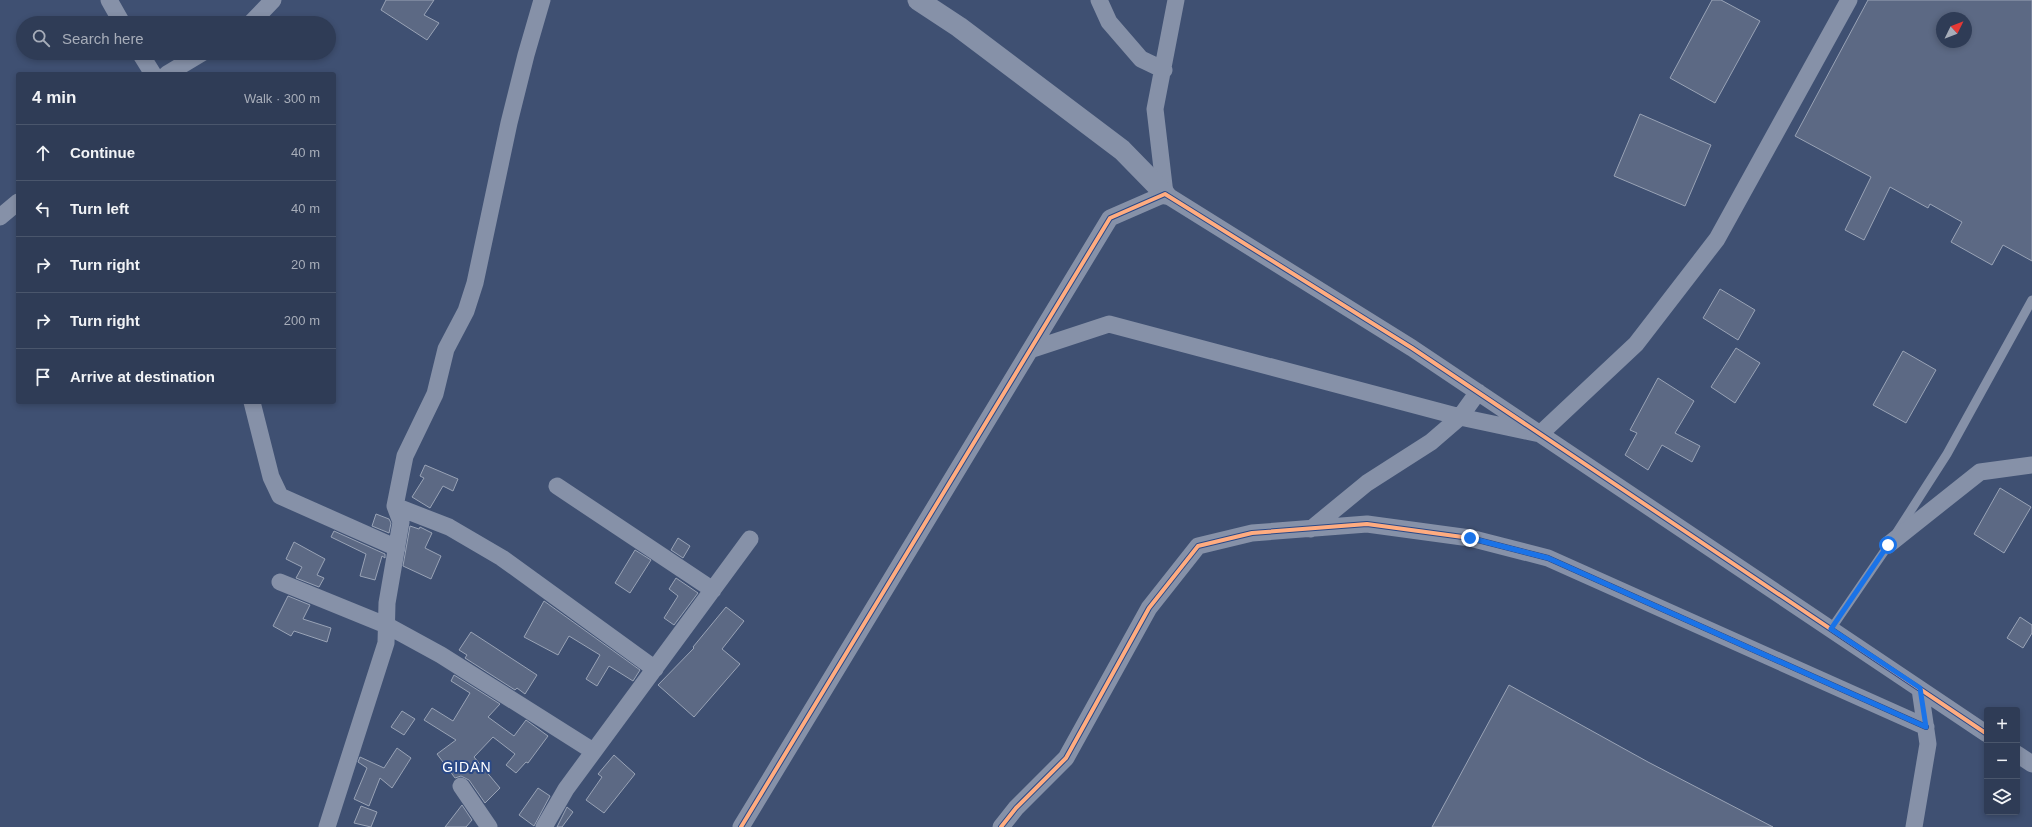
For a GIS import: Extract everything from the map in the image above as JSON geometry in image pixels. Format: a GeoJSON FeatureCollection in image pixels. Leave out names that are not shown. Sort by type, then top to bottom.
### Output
{"type":"FeatureCollection","features":[{"type":"Feature","properties":{"kind":"street"},"geometry":{"type":"LineString","coordinates":[[109,0],[118,16]]}},
{"type":"Feature","properties":{"kind":"street"},"geometry":{"type":"LineString","coordinates":[[258,16],[273,0]]}},
{"type":"Feature","properties":{"kind":"street"},"geometry":{"type":"LineString","coordinates":[[327,827],[346,763],[381,660],[388,626],[387,603],[401,522],[395,506],[405,456],[435,394],[446,349],[466,311],[475,283],[510,116],[542,0]]}},
{"type":"Feature","properties":{"kind":"street"},"geometry":{"type":"LineString","coordinates":[[918,0],[959,27],[1122,150],[1165,194],[1405,344],[1984,732]]}},
{"type":"Feature","properties":{"kind":"street"},"geometry":{"type":"LineString","coordinates":[[1099,0],[1109,22],[1140,59],[1164,70]]}},
{"type":"Feature","properties":{"kind":"street"},"geometry":{"type":"LineString","coordinates":[[1165,194],[1155,109],[1164,70],[1176,0]]}},
{"type":"Feature","properties":{"kind":"street"},"geometry":{"type":"LineString","coordinates":[[1540,434],[1636,344],[1718,239],[1849,0]]}},
{"type":"Feature","properties":{"kind":"street"},"geometry":{"type":"LineString","coordinates":[[144,60],[152,72]]}},
{"type":"Feature","properties":{"kind":"street"},"geometry":{"type":"LineString","coordinates":[[170,72],[190,60]]}},
{"type":"Feature","properties":{"kind":"street"},"geometry":{"type":"LineString","coordinates":[[741,827],[1110,218],[1165,194]]}},
{"type":"Feature","properties":{"kind":"street"},"geometry":{"type":"LineString","coordinates":[[0,217],[16,204]]}},
{"type":"Feature","properties":{"kind":"street"},"geometry":{"type":"LineString","coordinates":[[1030,350],[1109,324],[1460,417],[1540,434]]}},
{"type":"Feature","properties":{"kind":"street"},"geometry":{"type":"LineString","coordinates":[[1310,529],[1367,483],[1431,442],[1460,417],[1478,392]]}},
{"type":"Feature","properties":{"kind":"street"},"geometry":{"type":"LineString","coordinates":[[253,404],[271,477],[280,496],[397,548]]}},
{"type":"Feature","properties":{"kind":"street"},"geometry":{"type":"LineString","coordinates":[[1888,545],[1980,472],[2032,465]]}},
{"type":"Feature","properties":{"kind":"street"},"geometry":{"type":"LineString","coordinates":[[557,486],[713,590]]}},
{"type":"Feature","properties":{"kind":"street"},"geometry":{"type":"LineString","coordinates":[[395,506],[448,527],[502,558],[655,669]]}},
{"type":"Feature","properties":{"kind":"street"},"geometry":{"type":"LineString","coordinates":[[1001,827],[1016,808],[1066,758],[1149,608],[1198,546],[1252,533],[1367,524],[1470,538],[1548,558],[1926,727]]}},
{"type":"Feature","properties":{"kind":"street"},"geometry":{"type":"LineString","coordinates":[[544,827],[566,789],[593,751],[750,539]]}},
{"type":"Feature","properties":{"kind":"street"},"geometry":{"type":"LineString","coordinates":[[280,582],[388,626],[441,655],[593,751]]}},
{"type":"Feature","properties":{"kind":"street"},"geometry":{"type":"LineString","coordinates":[[1914,827],[1928,744],[1920,688]]}},
{"type":"Feature","properties":{"kind":"street"},"geometry":{"type":"LineString","coordinates":[[2020,756],[2032,764]]}},
{"type":"Feature","properties":{"kind":"street"},"geometry":{"type":"LineString","coordinates":[[461,786],[489,827]]}},
{"type":"Feature","properties":{"kind":"lane"},"geometry":{"type":"LineString","coordinates":[[1831,629],[1947,454],[2032,300]]}},
{"type":"Feature","properties":{"kind":"building"},"geometry":{"type":"Polygon","coordinates":[[[386,0],[434,0],[424,15],[439,23],[427,40],[381,10],[386,0]]]}},
{"type":"Feature","properties":{"kind":"building"},"geometry":{"type":"Polygon","coordinates":[[[1712,0],[1721,0],[1760,21],[1715,103],[1670,78],[1712,0]]]}},
{"type":"Feature","properties":{"kind":"building"},"geometry":{"type":"Polygon","coordinates":[[[1868,0],[2032,0],[2032,261],[2003,245],[1992,265],[1951,242],[1962,222],[1930,204],[1928,208],[1890,187],[1864,240],[1845,230],[1871,177],[1795,136],[1868,0]]]}},
{"type":"Feature","properties":{"kind":"building"},"geometry":{"type":"Polygon","coordinates":[[[1640,114],[1711,145],[1685,206],[1614,176],[1640,114]]]}},
{"type":"Feature","properties":{"kind":"building"},"geometry":{"type":"Polygon","coordinates":[[[1720,289],[1755,310],[1738,340],[1703,318],[1720,289]]]}},
{"type":"Feature","properties":{"kind":"building"},"geometry":{"type":"Polygon","coordinates":[[[1736,348],[1760,363],[1735,403],[1711,387],[1736,348]]]}},
{"type":"Feature","properties":{"kind":"building"},"geometry":{"type":"Polygon","coordinates":[[[1903,351],[1936,370],[1906,423],[1873,405],[1903,351]]]}},
{"type":"Feature","properties":{"kind":"building"},"geometry":{"type":"Polygon","coordinates":[[[1658,378],[1694,401],[1675,433],[1700,446],[1692,462],[1662,445],[1648,470],[1625,455],[1637,433],[1630,430],[1658,378]]]}},
{"type":"Feature","properties":{"kind":"building"},"geometry":{"type":"Polygon","coordinates":[[[425,465],[458,479],[453,491],[443,486],[430,508],[412,497],[424,478],[420,476],[425,465]]]}},
{"type":"Feature","properties":{"kind":"building"},"geometry":{"type":"Polygon","coordinates":[[[2000,488],[2031,507],[2004,553],[1974,534],[2000,488]]]}},
{"type":"Feature","properties":{"kind":"building"},"geometry":{"type":"Polygon","coordinates":[[[376,514],[389,519],[391,523],[389,533],[372,526],[376,514]]]}},
{"type":"Feature","properties":{"kind":"building"},"geometry":{"type":"Polygon","coordinates":[[[410,526],[419,529],[420,527],[432,533],[425,548],[441,556],[431,579],[403,566],[410,526]]]}},
{"type":"Feature","properties":{"kind":"building"},"geometry":{"type":"Polygon","coordinates":[[[334,531],[385,554],[385,558],[382,556],[375,580],[360,576],[366,554],[331,537],[334,531]]]}},
{"type":"Feature","properties":{"kind":"building"},"geometry":{"type":"Polygon","coordinates":[[[678,538],[690,546],[683,558],[671,550],[678,538]]]}},
{"type":"Feature","properties":{"kind":"building"},"geometry":{"type":"Polygon","coordinates":[[[294,542],[325,559],[317,575],[324,578],[319,587],[296,578],[302,567],[286,559],[294,542]]]}},
{"type":"Feature","properties":{"kind":"building"},"geometry":{"type":"Polygon","coordinates":[[[635,550],[651,560],[630,593],[615,583],[635,550]]]}},
{"type":"Feature","properties":{"kind":"building"},"geometry":{"type":"Polygon","coordinates":[[[676,578],[698,593],[674,625],[664,618],[678,596],[669,589],[676,578]]]}},
{"type":"Feature","properties":{"kind":"building"},"geometry":{"type":"Polygon","coordinates":[[[288,596],[310,605],[303,619],[331,628],[327,642],[294,631],[291,636],[273,626],[288,596]]]}},
{"type":"Feature","properties":{"kind":"building"},"geometry":{"type":"Polygon","coordinates":[[[544,601],[640,670],[633,681],[609,666],[597,686],[586,679],[600,655],[569,636],[558,655],[524,637],[544,601]]]}},
{"type":"Feature","properties":{"kind":"building"},"geometry":{"type":"Polygon","coordinates":[[[726,607],[744,621],[722,649],[740,664],[694,717],[658,685],[694,648],[693,647],[726,607]]]}},
{"type":"Feature","properties":{"kind":"building"},"geometry":{"type":"Polygon","coordinates":[[[2020,617],[2032,625],[2032,633],[2023,648],[2007,638],[2020,617]]]}},
{"type":"Feature","properties":{"kind":"building"},"geometry":{"type":"Polygon","coordinates":[[[471,632],[537,675],[525,694],[517,688],[515,690],[465,658],[467,655],[459,650],[471,632]]]}},
{"type":"Feature","properties":{"kind":"building"},"geometry":{"type":"Polygon","coordinates":[[[454,675],[500,704],[488,717],[514,736],[526,720],[548,736],[528,763],[526,762],[516,773],[506,765],[515,754],[493,737],[474,757],[500,788],[485,803],[469,780],[461,776],[455,778],[437,754],[456,740],[424,720],[432,708],[453,721],[470,693],[451,681],[454,675]]]}},
{"type":"Feature","properties":{"kind":"building"},"geometry":{"type":"Polygon","coordinates":[[[1509,685],[1648,762],[1773,827],[1432,827],[1509,685]]]}},
{"type":"Feature","properties":{"kind":"building"},"geometry":{"type":"Polygon","coordinates":[[[402,711],[415,719],[404,735],[391,727],[402,711]]]}},
{"type":"Feature","properties":{"kind":"building"},"geometry":{"type":"Polygon","coordinates":[[[397,748],[411,758],[392,788],[380,778],[369,806],[354,799],[367,768],[358,762],[360,757],[384,768],[397,748]]]}},
{"type":"Feature","properties":{"kind":"building"},"geometry":{"type":"Polygon","coordinates":[[[614,755],[635,774],[604,813],[586,800],[602,777],[598,774],[614,755]]]}},
{"type":"Feature","properties":{"kind":"building"},"geometry":{"type":"Polygon","coordinates":[[[538,788],[550,796],[534,826],[519,815],[538,788]]]}},
{"type":"Feature","properties":{"kind":"building"},"geometry":{"type":"Polygon","coordinates":[[[462,805],[472,820],[466,827],[445,827],[462,805]]]}},
{"type":"Feature","properties":{"kind":"building"},"geometry":{"type":"Polygon","coordinates":[[[361,806],[377,812],[371,827],[354,823],[361,806]]]}},
{"type":"Feature","properties":{"kind":"building"},"geometry":{"type":"Polygon","coordinates":[[[567,807],[573,812],[562,827],[557,827],[567,807]]]}},
{"type":"Feature","properties":{"kind":"cycle path"},"geometry":{"type":"LineString","coordinates":[[741,827],[1110,218],[1165,194],[1412,348],[1984,732]]}},
{"type":"Feature","properties":{"kind":"cycle path"},"geometry":{"type":"LineString","coordinates":[[1001,827],[1016,808],[1066,758],[1149,608],[1198,546],[1252,533],[1367,524],[1470,538],[1548,558],[1926,727]]}},
{"type":"Feature","properties":{"kind":"district","name":"GIDAN"},"geometry":{"type":"Point","coordinates":[467,767]}},
{"type":"Feature","properties":{"kind":"route"},"geometry":{"type":"LineString","coordinates":[[1470,538],[1548,558],[1926,727],[1920,688],[1831,629],[1888,545]]}}]}
